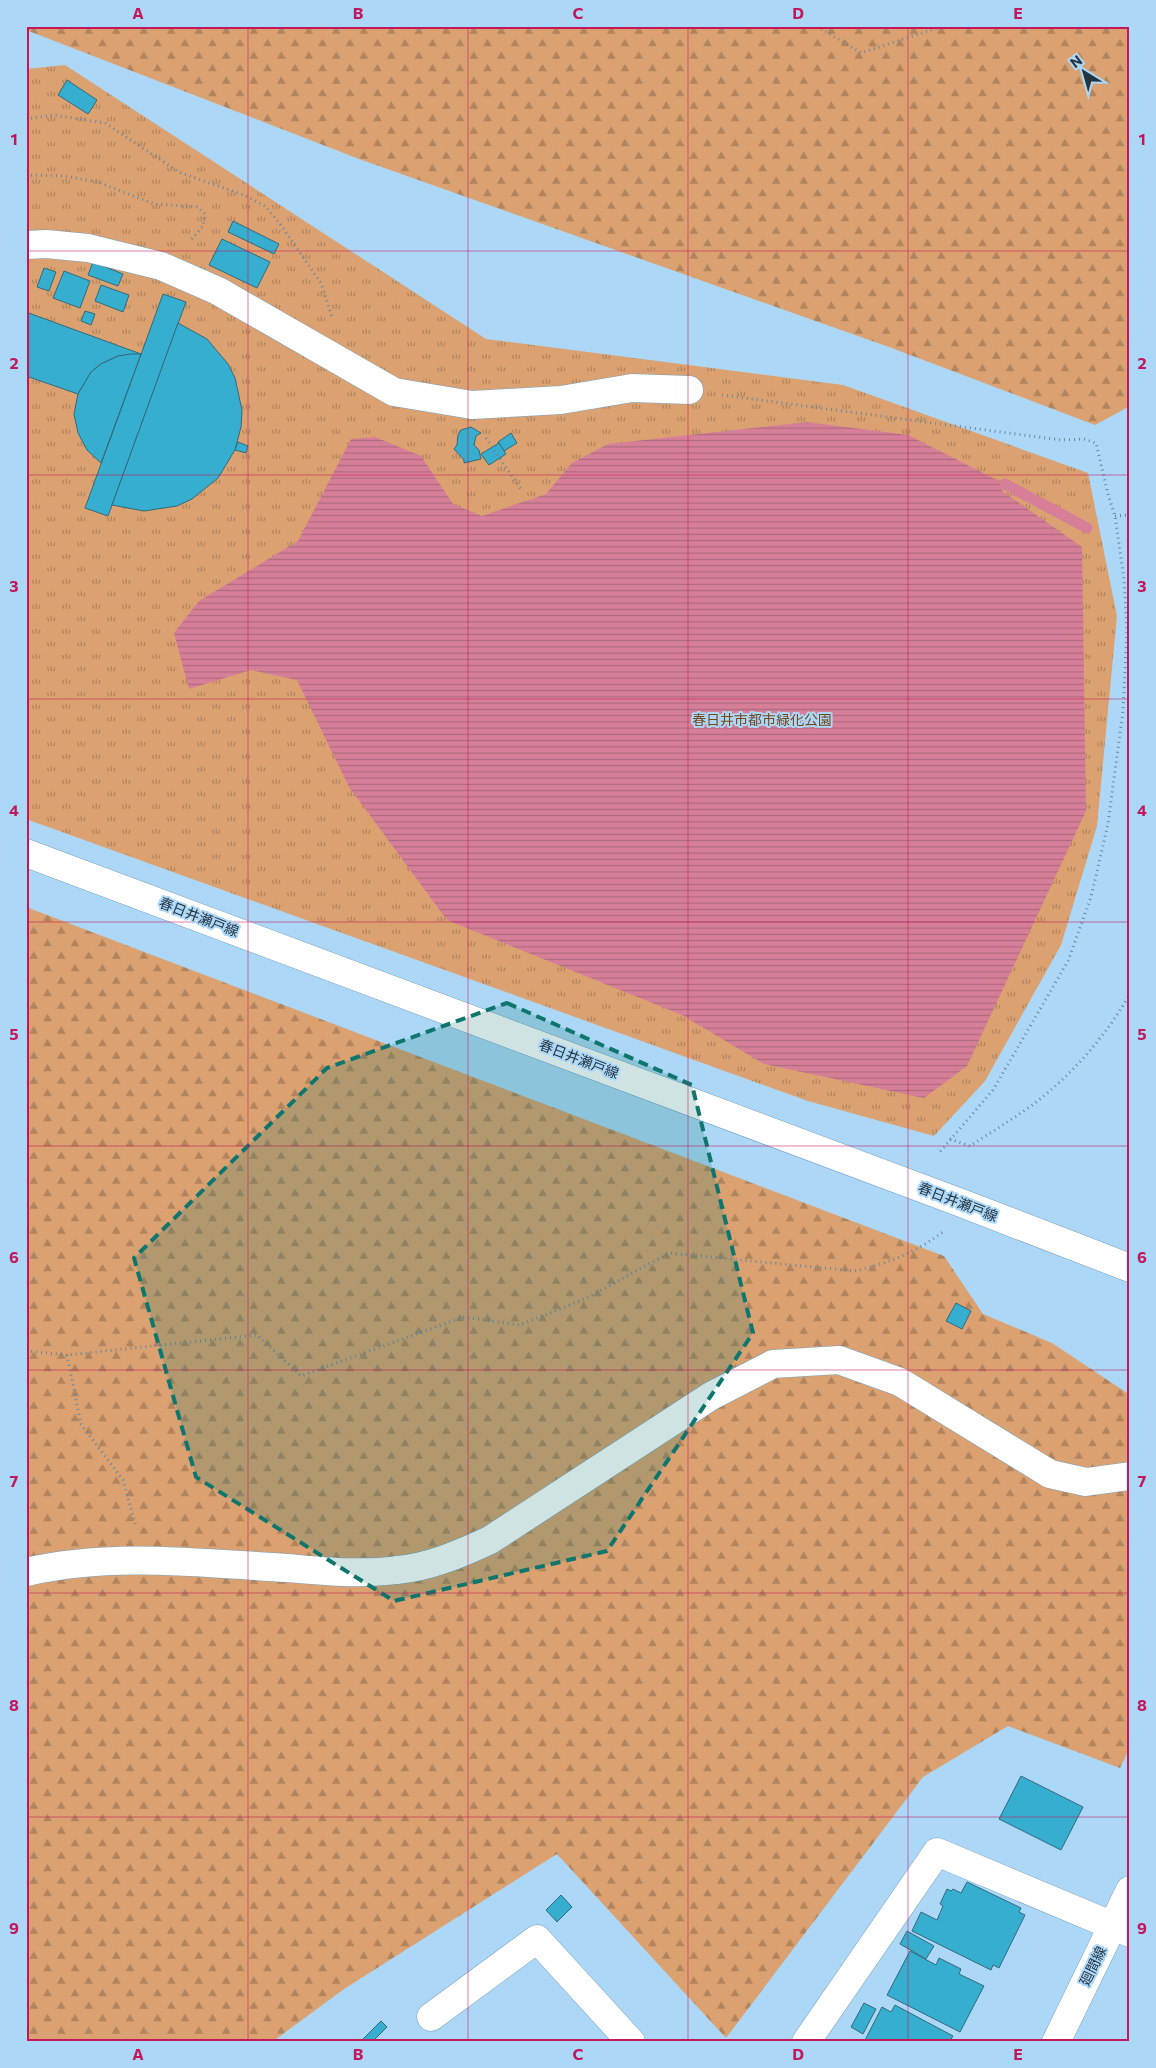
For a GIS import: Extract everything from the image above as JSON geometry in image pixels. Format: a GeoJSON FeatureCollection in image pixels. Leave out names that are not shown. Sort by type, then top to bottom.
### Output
{"type":"FeatureCollection","features":[{"type":"Feature","properties":{"kind":"main road"},"geometry":{"type":"LineString","coordinates":[[26,245],[46,244],[88,248],[170,269],[218,291],[394,392],[472,405],[561,400],[632,388],[689,390]]}},
{"type":"Feature","properties":{"kind":"main road","name":"春日井瀬戸線"},"geometry":{"type":"LineString","coordinates":[[26,853],[1130,1268]]}},
{"type":"Feature","properties":{"kind":"main road"},"geometry":{"type":"LineString","coordinates":[[26,1572],[97,1562],[144,1559],[349,1572],[397,1570],[434,1562],[460,1554],[490,1540],[711,1396],[773,1364],[839,1360],[900,1382],[1050,1474],[1086,1482],[1130,1476]]}},
{"type":"Feature","properties":{"kind":"main road"},"geometry":{"type":"LineString","coordinates":[[806,2042],[938,1852],[1121,1930]]}},
{"type":"Feature","properties":{"kind":"main road","name":"廻間線"},"geometry":{"type":"LineString","coordinates":[[1056,2042],[1121,1930],[1130,1890]]}},
{"type":"Feature","properties":{"kind":"main road"},"geometry":{"type":"LineString","coordinates":[[431,2017],[537,1938],[631,2042]]}},
{"type":"Feature","properties":{"kind":"path"},"geometry":{"type":"LineString","coordinates":[[817,26],[861,53],[943,26]]}},
{"type":"Feature","properties":{"kind":"path"},"geometry":{"type":"LineString","coordinates":[[26,119],[54,114],[105,123],[179,172],[246,196],[265,206],[321,283],[334,324],[321,350]]}},
{"type":"Feature","properties":{"kind":"path"},"geometry":{"type":"LineString","coordinates":[[26,175],[64,176],[98,182],[154,204],[197,207],[205,214],[203,226],[180,252],[170,269]]}},
{"type":"Feature","properties":{"kind":"path"},"geometry":{"type":"LineString","coordinates":[[689,390],[1062,440],[1084,439],[1096,443],[1115,516],[1124,578],[1127,631],[1123,711],[1108,824],[1091,898],[1068,960],[993,1090],[939,1153]]}},
{"type":"Feature","properties":{"kind":"path"},"geometry":{"type":"LineString","coordinates":[[472,405],[489,444],[522,492]]}},
{"type":"Feature","properties":{"kind":"path"},"geometry":{"type":"LineString","coordinates":[[1115,516],[1130,515]]}},
{"type":"Feature","properties":{"kind":"path"},"geometry":{"type":"LineString","coordinates":[[950,1139],[970,1146],[1031,1106],[1074,1069],[1111,1026],[1130,994]]}},
{"type":"Feature","properties":{"kind":"path"},"geometry":{"type":"LineString","coordinates":[[26,1351],[67,1355],[257,1335],[301,1376],[463,1317],[520,1325],[587,1298],[669,1253],[854,1271],[883,1265],[930,1242],[944,1231],[956,1201]]}},
{"type":"Feature","properties":{"kind":"path"},"geometry":{"type":"LineString","coordinates":[[67,1355],[80,1424],[123,1480],[144,1559]]}},
{"type":"Feature","properties":{"kind":"highlighted area"},"geometry":{"type":"Polygon","coordinates":[[[507,1003],[692,1085],[753,1333],[607,1551],[394,1601],[196,1477],[134,1258],[327,1068],[507,1003]]]}},
{"type":"Feature","properties":{"kind":"green space"},"geometry":{"type":"Polygon","coordinates":[[[26,26],[1130,26],[1130,406],[1095,425],[889,347],[359,159],[26,30],[26,26]]]}},
{"type":"Feature","properties":{"kind":"green space","name":"春日井市都市緑化公園"},"geometry":{"type":"Polygon","coordinates":[[[65,65],[486,339],[843,385],[1088,473],[1117,616],[1097,826],[1061,945],[985,1081],[934,1136],[808,1101],[26,819],[26,69],[65,65]]]}},
{"type":"Feature","properties":{"kind":"green space"},"geometry":{"type":"Polygon","coordinates":[[[26,907],[944,1256],[983,1314],[1052,1343],[1130,1395],[1130,1747],[1120,1768],[1008,1726],[923,1777],[726,2038],[557,1854],[344,1989],[272,2042],[26,2042],[26,907]]]}},
{"type":"Feature","properties":{"kind":"shaded area"},"geometry":{"type":"Polygon","coordinates":[[[807,422],[908,435],[1005,484],[1002,491],[1082,547],[1086,811],[967,1066],[924,1098],[764,1064],[682,1015],[447,920],[349,787],[297,680],[251,670],[189,689],[174,633],[199,601],[298,541],[351,439],[375,437],[421,456],[453,504],[482,516],[546,494],[572,463],[608,444],[807,422]]]}},
{"type":"Feature","properties":{"kind":"building"},"geometry":{"type":"Polygon","coordinates":[[[67,80],[97,100],[88,114],[58,95],[67,80]]]}},
{"type":"Feature","properties":{"kind":"building"},"geometry":{"type":"Polygon","coordinates":[[[233,221],[279,244],[274,254],[228,232],[233,221]]]}},
{"type":"Feature","properties":{"kind":"building"},"geometry":{"type":"Polygon","coordinates":[[[222,239],[270,262],[257,288],[209,265],[222,239]]]}},
{"type":"Feature","properties":{"kind":"building"},"geometry":{"type":"Polygon","coordinates":[[[93,262],[123,274],[118,286],[88,275],[93,262]]]}},
{"type":"Feature","properties":{"kind":"building"},"geometry":{"type":"Polygon","coordinates":[[[44,268],[56,272],[49,291],[37,287],[44,268]]]}},
{"type":"Feature","properties":{"kind":"building"},"geometry":{"type":"Polygon","coordinates":[[[64,271],[90,281],[80,308],[53,298],[64,271]]]}},
{"type":"Feature","properties":{"kind":"building"},"geometry":{"type":"Polygon","coordinates":[[[101,285],[129,295],[123,312],[95,301],[101,285]]]}},
{"type":"Feature","properties":{"kind":"building"},"geometry":{"type":"Polygon","coordinates":[[[163,294],[186,302],[108,516],[85,508],[163,294]]]}},
{"type":"Feature","properties":{"kind":"building"},"geometry":{"type":"Polygon","coordinates":[[[85,311],[95,314],[91,325],[81,321],[85,311]]]}},
{"type":"Feature","properties":{"kind":"building"},"geometry":{"type":"Polygon","coordinates":[[[26,312],[141,354],[118,356],[101,364],[91,372],[78,394],[26,376],[26,312]]]}},
{"type":"Feature","properties":{"kind":"building"},"geometry":{"type":"Polygon","coordinates":[[[178,323],[207,339],[228,364],[235,378],[242,410],[241,427],[235,450],[218,478],[192,499],[177,506],[144,511],[112,505],[178,323]]]}},
{"type":"Feature","properties":{"kind":"building"},"geometry":{"type":"Polygon","coordinates":[[[141,354],[101,463],[87,450],[78,433],[74,414],[78,394],[91,372],[101,364],[118,356],[141,354]]]}},
{"type":"Feature","properties":{"kind":"building"},"geometry":{"type":"Polygon","coordinates":[[[471,427],[481,433],[476,436],[474,445],[479,450],[481,459],[464,463],[464,460],[454,449],[461,430],[471,427]]]}},
{"type":"Feature","properties":{"kind":"building"},"geometry":{"type":"Polygon","coordinates":[[[511,433],[517,443],[504,451],[498,442],[511,433]]]}},
{"type":"Feature","properties":{"kind":"building"},"geometry":{"type":"Polygon","coordinates":[[[238,442],[248,446],[246,453],[235,450],[238,442]]]}},
{"type":"Feature","properties":{"kind":"building"},"geometry":{"type":"Polygon","coordinates":[[[499,443],[506,454],[489,465],[481,454],[499,443]]]}},
{"type":"Feature","properties":{"kind":"building"},"geometry":{"type":"Polygon","coordinates":[[[956,1303],[971,1311],[962,1329],[946,1321],[956,1303]]]}},
{"type":"Feature","properties":{"kind":"building"},"geometry":{"type":"Polygon","coordinates":[[[1021,1776],[1083,1807],[1061,1850],[999,1819],[1021,1776]]]}},
{"type":"Feature","properties":{"kind":"building"},"geometry":{"type":"Polygon","coordinates":[[[967,1882],[1021,1908],[1019,1912],[1025,1915],[999,1968],[993,1965],[991,1970],[912,1931],[921,1912],[937,1920],[943,1906],[940,1904],[947,1889],[951,1891],[953,1889],[961,1893],[967,1882]]]}},
{"type":"Feature","properties":{"kind":"building"},"geometry":{"type":"Polygon","coordinates":[[[561,1895],[572,1907],[557,1922],[546,1910],[561,1895]]]}},
{"type":"Feature","properties":{"kind":"building"},"geometry":{"type":"Polygon","coordinates":[[[907,1931],[934,1946],[926,1959],[900,1944],[907,1931]]]}},
{"type":"Feature","properties":{"kind":"building"},"geometry":{"type":"Polygon","coordinates":[[[910,1951],[936,1965],[939,1958],[961,1969],[959,1974],[984,1986],[960,2032],[887,1995],[910,1951]]]}},
{"type":"Feature","properties":{"kind":"building"},"geometry":{"type":"Polygon","coordinates":[[[864,2003],[876,2009],[863,2034],[851,2027],[864,2003]]]}},
{"type":"Feature","properties":{"kind":"building"},"geometry":{"type":"Polygon","coordinates":[[[895,2005],[953,2036],[949,2042],[864,2042],[882,2007],[891,2012],[895,2005]]]}},
{"type":"Feature","properties":{"kind":"building"},"geometry":{"type":"Polygon","coordinates":[[[381,2021],[387,2027],[372,2042],[360,2042],[381,2021]]]}},
{"type":"Feature","properties":{"kind":"waterway"},"geometry":{"type":"LineString","coordinates":[[1005,484],[1087,528]]}}]}
